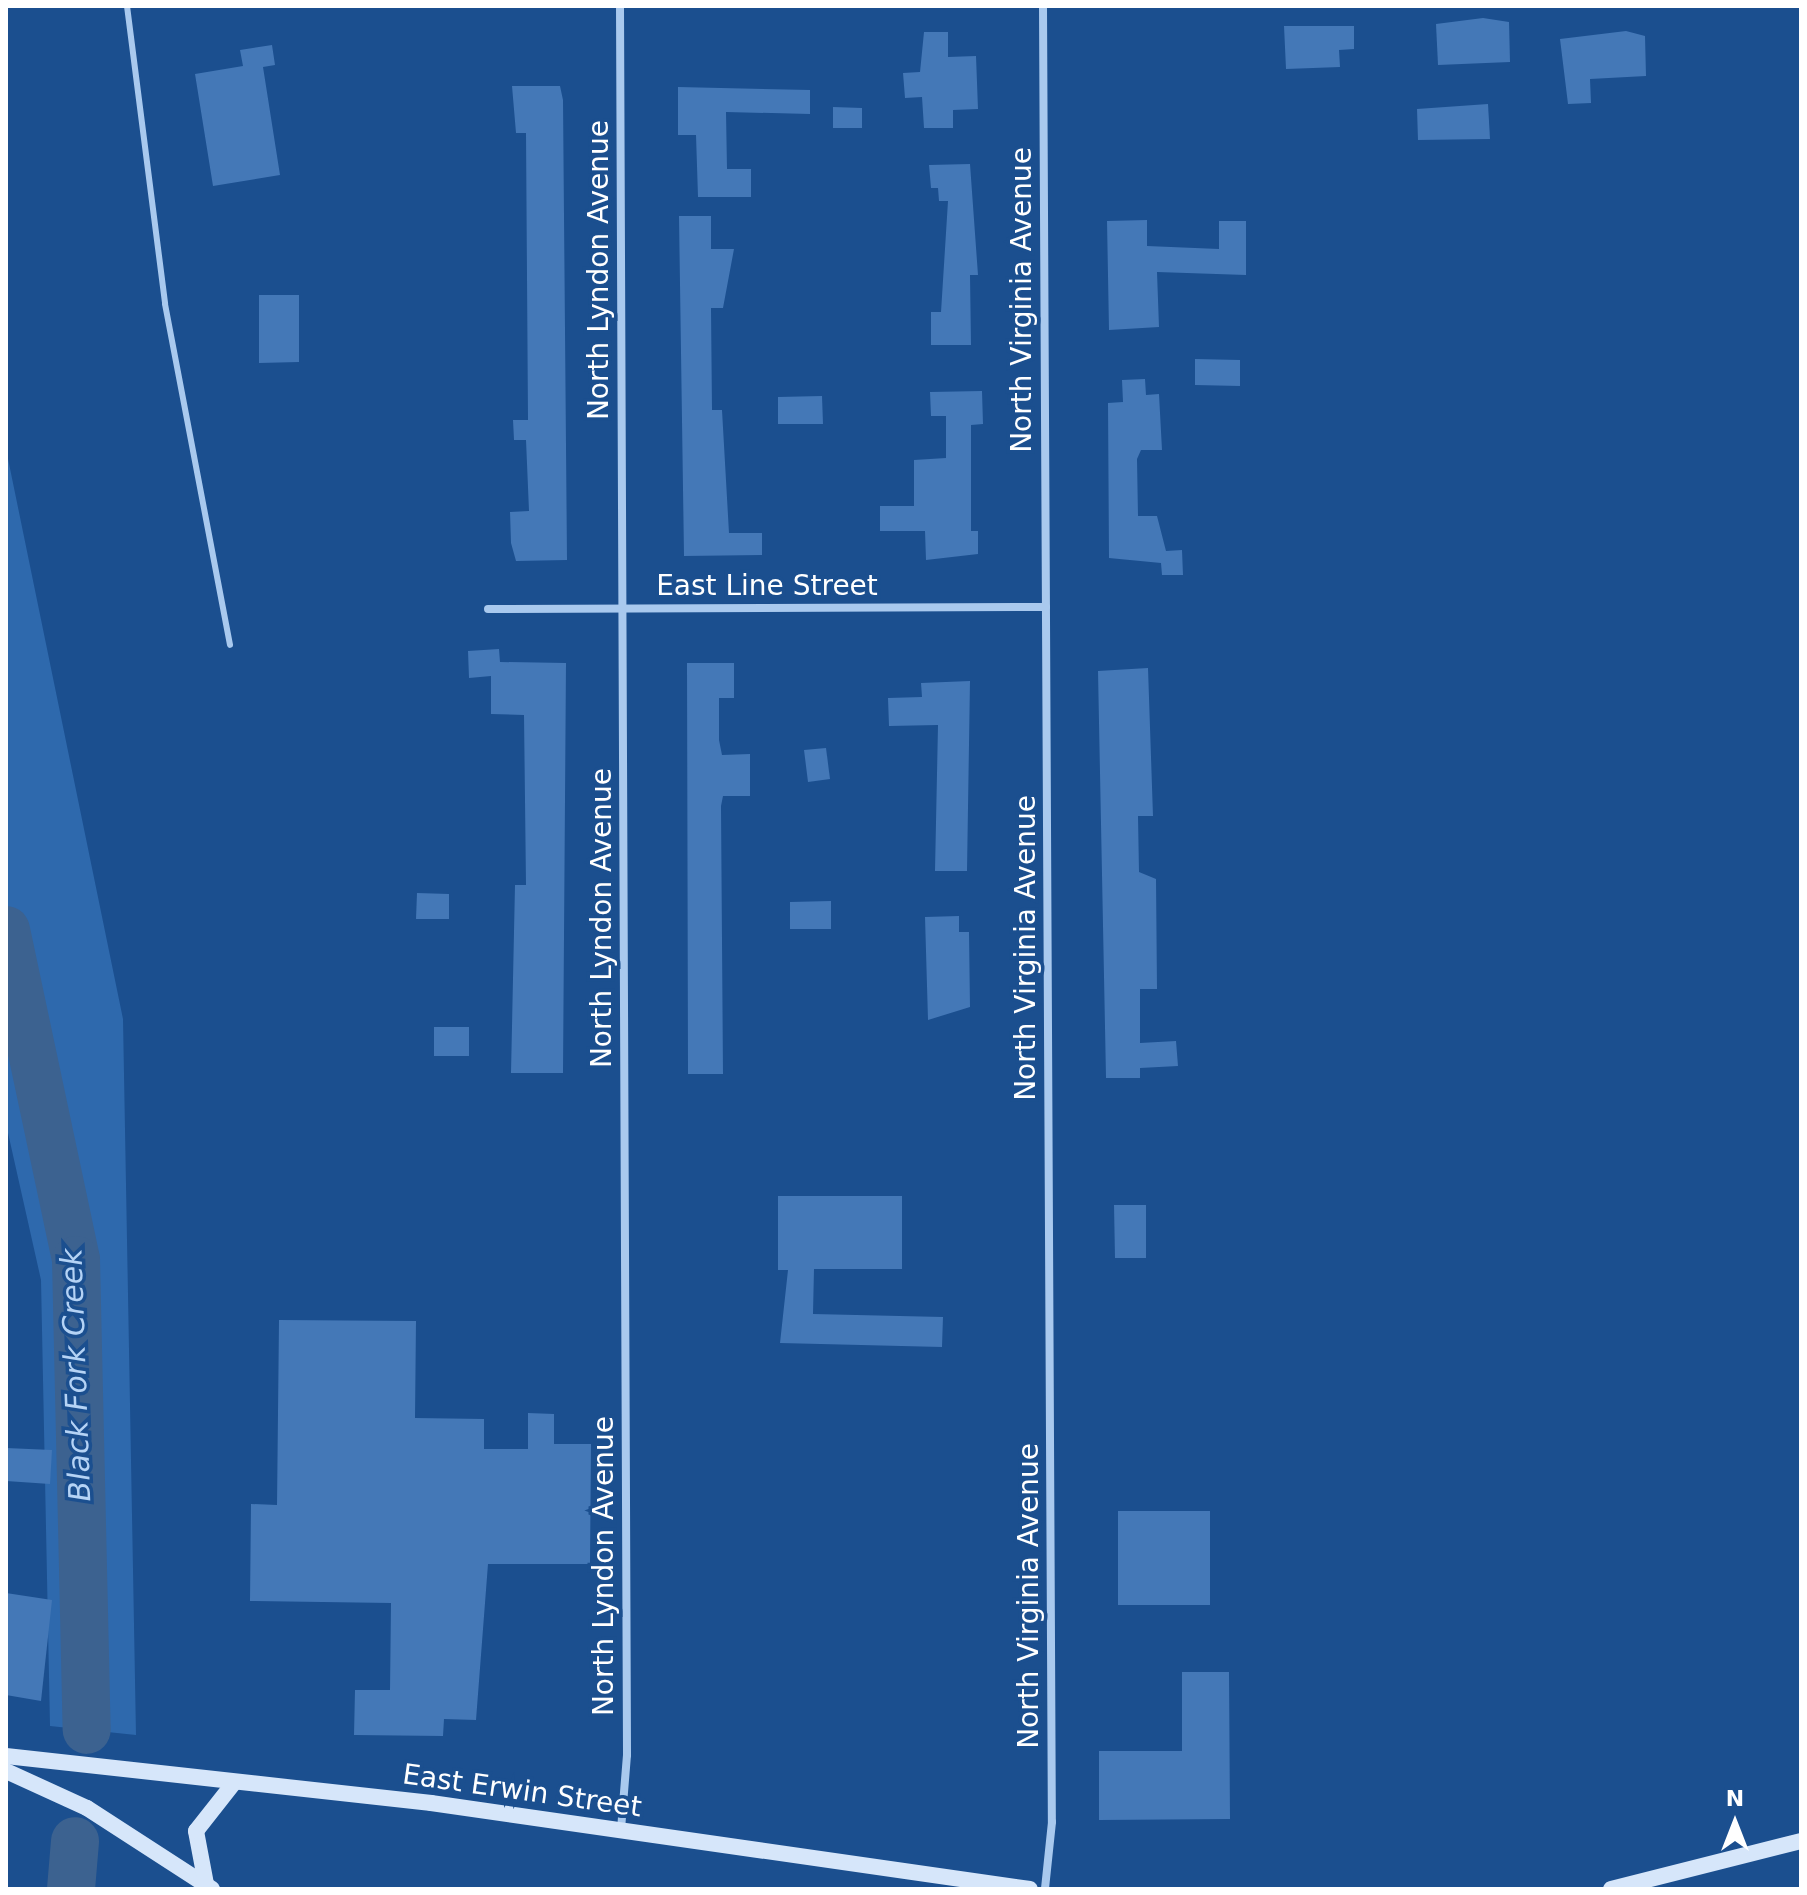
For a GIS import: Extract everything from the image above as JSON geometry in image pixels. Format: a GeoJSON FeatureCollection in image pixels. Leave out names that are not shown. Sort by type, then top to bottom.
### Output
{"type":"FeatureCollection","features":[{"type":"Feature","properties":{"kind":"main road","name":"East Erwin Street"},"geometry":{"type":"LineString","coordinates":[[6,1756],[621,1830],[1030,1889]]}},
{"type":"Feature","properties":{"kind":"main road"},"geometry":{"type":"LineString","coordinates":[[6,1771],[87,1808],[209,1887]]}},
{"type":"Feature","properties":{"kind":"main road"},"geometry":{"type":"LineString","coordinates":[[209,1887],[193,1847],[196,1831],[233,1784]]}},
{"type":"Feature","properties":{"kind":"main road"},"geometry":{"type":"LineString","coordinates":[[1611,1889],[1801,1841]]}},
{"type":"Feature","properties":{"kind":"street","name":"North Lyndon Avenue"},"geometry":{"type":"LineString","coordinates":[[620,6],[623,608],[621,1830]]}},
{"type":"Feature","properties":{"kind":"street","name":"North Virginia Avenue"},"geometry":{"type":"LineString","coordinates":[[1043,6],[1052,1822],[1045,1889]]}},
{"type":"Feature","properties":{"kind":"street","name":"East Line Street"},"geometry":{"type":"LineString","coordinates":[[488,609],[1046,607]]}},
{"type":"Feature","properties":{"kind":"lane"},"geometry":{"type":"LineString","coordinates":[[127,6],[165,304],[230,645]]}},
{"type":"Feature","properties":{"kind":"shaded area"},"geometry":{"type":"Polygon","coordinates":[[[6,449],[123,1019],[136,1735],[50,1726],[41,1280],[6,1124],[6,449]]]}},
{"type":"Feature","properties":{"kind":"building"},"geometry":{"type":"Polygon","coordinates":[[[1483,18],[1509,22],[1510,62],[1438,65],[1436,24],[1483,18]]]}},
{"type":"Feature","properties":{"kind":"building"},"geometry":{"type":"Polygon","coordinates":[[[1284,26],[1354,26],[1354,49],[1339,50],[1340,67],[1286,69],[1284,26]]]}},
{"type":"Feature","properties":{"kind":"building"},"geometry":{"type":"Polygon","coordinates":[[[1626,31],[1645,36],[1646,76],[1590,79],[1591,103],[1568,104],[1560,39],[1626,31]]]}},
{"type":"Feature","properties":{"kind":"building"},"geometry":{"type":"Polygon","coordinates":[[[924,32],[948,32],[948,57],[976,56],[978,109],[953,110],[953,128],[924,128],[922,97],[905,98],[903,73],[920,72],[924,32]]]}},
{"type":"Feature","properties":{"kind":"building"},"geometry":{"type":"Polygon","coordinates":[[[272,45],[275,65],[263,67],[280,175],[213,186],[195,74],[243,66],[240,50],[272,45]]]}},
{"type":"Feature","properties":{"kind":"building"},"geometry":{"type":"Polygon","coordinates":[[[512,86],[560,86],[563,100],[567,560],[516,561],[511,543],[510,512],[529,511],[526,440],[514,440],[513,420],[528,420],[526,133],[516,133],[512,86]]]}},
{"type":"Feature","properties":{"kind":"building"},"geometry":{"type":"Polygon","coordinates":[[[678,87],[810,90],[810,114],[726,112],[727,169],[751,169],[751,197],[698,197],[696,135],[678,135],[678,87]]]}},
{"type":"Feature","properties":{"kind":"building"},"geometry":{"type":"Polygon","coordinates":[[[1488,104],[1490,139],[1418,140],[1417,109],[1488,104]]]}},
{"type":"Feature","properties":{"kind":"building"},"geometry":{"type":"Polygon","coordinates":[[[833,107],[862,108],[862,128],[833,128],[833,107]]]}},
{"type":"Feature","properties":{"kind":"building"},"geometry":{"type":"Polygon","coordinates":[[[970,164],[978,275],[970,275],[971,345],[931,345],[931,312],[941,312],[948,201],[939,201],[938,188],[931,188],[929,165],[970,164]]]}},
{"type":"Feature","properties":{"kind":"building"},"geometry":{"type":"Polygon","coordinates":[[[679,216],[711,216],[711,249],[734,249],[723,308],[711,308],[712,410],[722,410],[729,533],[762,533],[762,555],[684,556],[679,216]]]}},
{"type":"Feature","properties":{"kind":"building"},"geometry":{"type":"Polygon","coordinates":[[[1147,220],[1147,246],[1219,249],[1219,221],[1246,221],[1246,275],[1157,272],[1159,327],[1109,330],[1107,221],[1147,220]]]}},
{"type":"Feature","properties":{"kind":"building"},"geometry":{"type":"Polygon","coordinates":[[[259,295],[299,295],[299,362],[259,363],[259,295]]]}},
{"type":"Feature","properties":{"kind":"building"},"geometry":{"type":"Polygon","coordinates":[[[1195,359],[1240,360],[1240,386],[1195,385],[1195,359]]]}},
{"type":"Feature","properties":{"kind":"building"},"geometry":{"type":"Polygon","coordinates":[[[1145,379],[1146,395],[1159,394],[1162,450],[1141,450],[1137,459],[1138,516],[1157,516],[1166,551],[1182,550],[1183,575],[1162,575],[1161,563],[1109,558],[1108,403],[1123,402],[1122,380],[1145,379]]]}},
{"type":"Feature","properties":{"kind":"building"},"geometry":{"type":"Polygon","coordinates":[[[982,391],[983,424],[971,425],[971,531],[978,531],[978,554],[926,560],[925,531],[880,531],[880,506],[914,506],[914,460],[946,458],[946,416],[931,416],[930,392],[982,391]]]}},
{"type":"Feature","properties":{"kind":"building"},"geometry":{"type":"Polygon","coordinates":[[[822,396],[823,424],[778,424],[778,397],[822,396]]]}},
{"type":"Feature","properties":{"kind":"building"},"geometry":{"type":"Polygon","coordinates":[[[499,649],[500,662],[566,663],[563,1073],[511,1073],[515,885],[526,885],[524,715],[491,714],[491,676],[469,678],[468,651],[499,649]]]}},
{"type":"Feature","properties":{"kind":"building"},"geometry":{"type":"Polygon","coordinates":[[[687,663],[734,663],[734,698],[719,698],[719,740],[722,755],[750,754],[750,796],[723,796],[721,806],[723,1074],[688,1074],[687,663]]]}},
{"type":"Feature","properties":{"kind":"building"},"geometry":{"type":"Polygon","coordinates":[[[1148,668],[1153,816],[1138,816],[1139,872],[1156,879],[1157,989],[1140,989],[1140,1043],[1176,1041],[1178,1066],[1140,1068],[1140,1078],[1106,1078],[1098,671],[1148,668]]]}},
{"type":"Feature","properties":{"kind":"building"},"geometry":{"type":"Polygon","coordinates":[[[970,681],[967,871],[935,871],[938,725],[889,726],[888,698],[922,697],[921,683],[970,681]]]}},
{"type":"Feature","properties":{"kind":"building"},"geometry":{"type":"Polygon","coordinates":[[[826,748],[830,779],[808,782],[804,750],[826,748]]]}},
{"type":"Feature","properties":{"kind":"building"},"geometry":{"type":"Polygon","coordinates":[[[417,893],[449,894],[449,919],[416,919],[417,893]]]}},
{"type":"Feature","properties":{"kind":"building"},"geometry":{"type":"Polygon","coordinates":[[[831,901],[831,929],[790,929],[790,902],[831,901]]]}},
{"type":"Feature","properties":{"kind":"building"},"geometry":{"type":"Polygon","coordinates":[[[959,916],[959,932],[969,932],[970,1007],[928,1020],[925,917],[959,916]]]}},
{"type":"Feature","properties":{"kind":"building"},"geometry":{"type":"Polygon","coordinates":[[[434,1027],[469,1027],[469,1056],[434,1056],[434,1027]]]}},
{"type":"Feature","properties":{"kind":"building"},"geometry":{"type":"Polygon","coordinates":[[[778,1196],[902,1196],[902,1269],[814,1269],[813,1314],[943,1317],[942,1347],[780,1343],[788,1270],[778,1270],[778,1196]]]}},
{"type":"Feature","properties":{"kind":"building"},"geometry":{"type":"Polygon","coordinates":[[[1114,1205],[1146,1205],[1146,1258],[1115,1258],[1114,1205]]]}},
{"type":"Feature","properties":{"kind":"building"},"geometry":{"type":"Polygon","coordinates":[[[279,1320],[416,1321],[415,1418],[484,1419],[484,1449],[528,1449],[528,1413],[554,1414],[554,1444],[591,1444],[590,1564],[488,1564],[476,1720],[444,1719],[443,1736],[354,1735],[355,1690],[390,1690],[391,1603],[250,1601],[251,1504],[277,1505],[279,1320]]]}},
{"type":"Feature","properties":{"kind":"building"},"geometry":{"type":"Polygon","coordinates":[[[6,1448],[52,1450],[50,1484],[6,1481],[6,1448]]]}},
{"type":"Feature","properties":{"kind":"building"},"geometry":{"type":"Polygon","coordinates":[[[1118,1511],[1210,1511],[1210,1605],[1118,1605],[1118,1511]]]}},
{"type":"Feature","properties":{"kind":"building"},"geometry":{"type":"Polygon","coordinates":[[[6,1593],[52,1600],[41,1701],[6,1695],[6,1593]]]}},
{"type":"Feature","properties":{"kind":"building"},"geometry":{"type":"Polygon","coordinates":[[[1182,1672],[1229,1672],[1230,1819],[1099,1820],[1099,1751],[1182,1751],[1182,1672]]]}},
{"type":"Feature","properties":{"kind":"waterway","name":"Black Fork Creek"},"geometry":{"type":"LineString","coordinates":[[6,930],[76,1260],[87,1730]]}},
{"type":"Feature","properties":{"kind":"waterway","name":"Black Fork Creek"},"geometry":{"type":"LineString","coordinates":[[71,1889],[75,1841]]}}]}
